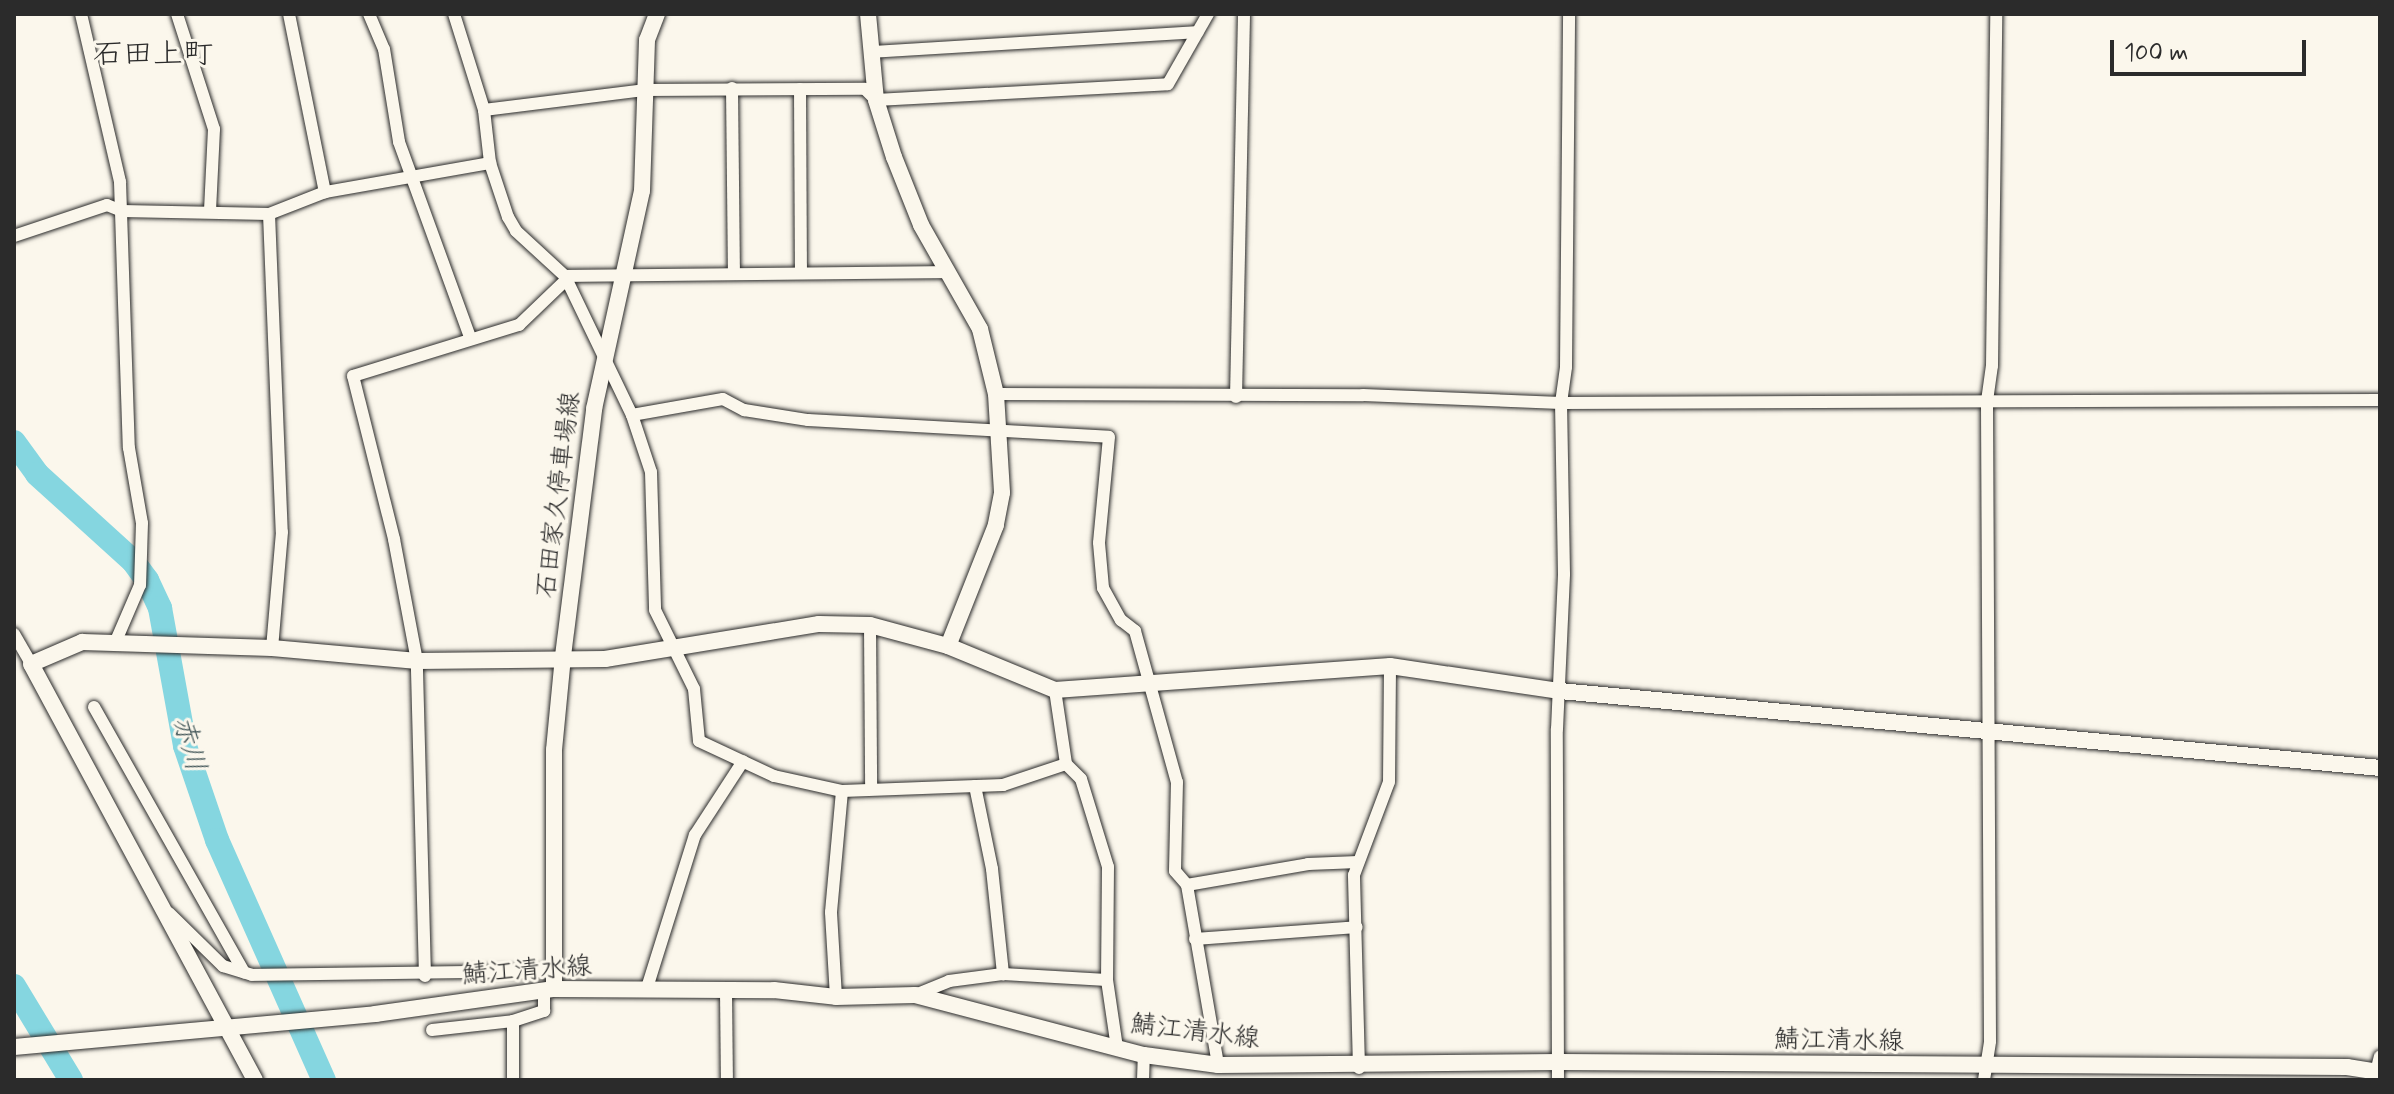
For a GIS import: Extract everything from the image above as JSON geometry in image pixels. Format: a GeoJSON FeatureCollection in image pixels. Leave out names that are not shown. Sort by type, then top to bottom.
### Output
{"type":"FeatureCollection","features":[{"type":"Feature","properties":{"kind":"street"},"geometry":{"type":"LineString","coordinates":[[81,14],[103,94],[122,211],[123,347],[129,448],[142,523],[140,585],[115,643]]}},
{"type":"Feature","properties":{"kind":"street"},"geometry":{"type":"LineString","coordinates":[[177,14],[214,129],[210,210]]}},
{"type":"Feature","properties":{"kind":"street"},"geometry":{"type":"LineString","coordinates":[[289,14],[325,192]]}},
{"type":"Feature","properties":{"kind":"street"},"geometry":{"type":"LineString","coordinates":[[369,14],[384,49],[399,142],[470,337]]}},
{"type":"Feature","properties":{"kind":"street"},"geometry":{"type":"LineString","coordinates":[[454,14],[484,110],[490,163],[516,231],[566,278],[632,415],[651,472],[655,610],[694,689],[699,741],[799,785],[842,791],[1003,785],[1066,764]]}},
{"type":"Feature","properties":{"kind":"street","name":"石田家久停車場線"},"geometry":{"type":"LineString","coordinates":[[549,990],[554,971],[554,750],[563,656],[603,358],[628,273],[642,191],[647,40],[657,14]]}},
{"type":"Feature","properties":{"kind":"street"},"geometry":{"type":"LineString","coordinates":[[868,14],[876,100],[921,225],[980,329],[996,394],[1002,493],[996,525],[948,646]]}},
{"type":"Feature","properties":{"kind":"street"},"geometry":{"type":"LineString","coordinates":[[484,110],[644,90],[865,89],[876,100],[1168,84],[1208,14]]}},
{"type":"Feature","properties":{"kind":"street"},"geometry":{"type":"LineString","coordinates":[[1236,397],[1244,14]]}},
{"type":"Feature","properties":{"kind":"street"},"geometry":{"type":"LineString","coordinates":[[1558,1080],[1561,403],[1566,367],[1569,14]]}},
{"type":"Feature","properties":{"kind":"street"},"geometry":{"type":"LineString","coordinates":[[1984,1074],[1990,1041],[1987,401],[1992,366],[1996,14]]}},
{"type":"Feature","properties":{"kind":"street"},"geometry":{"type":"LineString","coordinates":[[871,52],[1197,32]]}},
{"type":"Feature","properties":{"kind":"street"},"geometry":{"type":"LineString","coordinates":[[732,88],[734,273]]}},
{"type":"Feature","properties":{"kind":"street"},"geometry":{"type":"LineString","coordinates":[[800,89],[801,272]]}},
{"type":"Feature","properties":{"kind":"street"},"geometry":{"type":"LineString","coordinates":[[14,236],[107,205],[122,211],[210,210],[269,214],[325,192],[413,179],[490,163]]}},
{"type":"Feature","properties":{"kind":"street"},"geometry":{"type":"LineString","coordinates":[[269,214],[282,532],[272,648]]}},
{"type":"Feature","properties":{"kind":"street"},"geometry":{"type":"LineString","coordinates":[[425,976],[417,661],[394,539],[353,376],[470,337],[519,325],[566,278],[628,273],[949,272]]}},
{"type":"Feature","properties":{"kind":"street"},"geometry":{"type":"LineString","coordinates":[[996,394],[1363,395],[1561,403],[2380,400]]}},
{"type":"Feature","properties":{"kind":"street"},"geometry":{"type":"LineString","coordinates":[[632,415],[723,399],[744,410],[808,420],[999,428],[1039,435],[1109,437],[1099,543],[1103,588],[1121,620],[1135,631],[1177,782],[1175,871],[1187,885],[1218,1065]]}},
{"type":"Feature","properties":{"kind":"street"},"geometry":{"type":"LineString","coordinates":[[31,664],[82,642],[272,648],[417,661],[563,656],[605,659],[819,624],[870,625],[948,646],[1055,690],[1151,686],[1390,666],[1560,691],[2380,768]]}},
{"type":"Feature","properties":{"kind":"street"},"geometry":{"type":"LineString","coordinates":[[870,625],[871,788]]}},
{"type":"Feature","properties":{"kind":"street"},"geometry":{"type":"LineString","coordinates":[[14,634],[255,1080]]}},
{"type":"Feature","properties":{"kind":"street"},"geometry":{"type":"LineString","coordinates":[[1359,1068],[1354,875],[1389,782],[1390,666]]}},
{"type":"Feature","properties":{"kind":"street"},"geometry":{"type":"LineString","coordinates":[[1055,690],[1066,764],[1081,779],[1108,867],[1107,980],[1117,1048]]}},
{"type":"Feature","properties":{"kind":"street"},"geometry":{"type":"LineString","coordinates":[[94,707],[244,972]]}},
{"type":"Feature","properties":{"kind":"street"},"geometry":{"type":"LineString","coordinates":[[646,991],[695,835],[743,761]]}},
{"type":"Feature","properties":{"kind":"street"},"geometry":{"type":"LineString","coordinates":[[975,786],[992,869],[1003,974]]}},
{"type":"Feature","properties":{"kind":"street"},"geometry":{"type":"LineString","coordinates":[[836,997],[831,912],[842,791]]}},
{"type":"Feature","properties":{"kind":"street"},"geometry":{"type":"LineString","coordinates":[[1187,885],[1308,864],[1358,862]]}},
{"type":"Feature","properties":{"kind":"street"},"geometry":{"type":"LineString","coordinates":[[155,899],[223,966],[244,972],[425,976],[554,971]]}},
{"type":"Feature","properties":{"kind":"street"},"geometry":{"type":"LineString","coordinates":[[1195,939],[1357,927]]}},
{"type":"Feature","properties":{"kind":"street"},"geometry":{"type":"LineString","coordinates":[[915,995],[949,981],[1003,974],[1107,980]]}},
{"type":"Feature","properties":{"kind":"street"},"geometry":{"type":"LineString","coordinates":[[432,1030],[513,1021],[544,1011],[549,990]]}},
{"type":"Feature","properties":{"kind":"street","name":"鯖江清水線"},"geometry":{"type":"LineString","coordinates":[[14,1047],[375,1014],[549,990],[726,991],[836,997],[915,995],[1144,1055],[1218,1065],[1359,1068],[1559,1062],[1984,1074],[2379,1066]]}},
{"type":"Feature","properties":{"kind":"street"},"geometry":{"type":"LineString","coordinates":[[726,991],[727,1080]]}},
{"type":"Feature","properties":{"kind":"street"},"geometry":{"type":"LineString","coordinates":[[513,1021],[513,1080]]}},
{"type":"Feature","properties":{"kind":"street"},"geometry":{"type":"LineString","coordinates":[[1143,1080],[1144,1055]]}},
{"type":"Feature","properties":{"kind":"waterway","name":"赤川"},"geometry":{"type":"LineString","coordinates":[[14,442],[37,474],[133,561],[147,580],[160,608],[185,746],[217,840],[324,1080]]}},
{"type":"Feature","properties":{"kind":"waterway"},"geometry":{"type":"LineString","coordinates":[[14,986],[71,1080]]}},
{"type":"Feature","properties":{"kind":"district","name":"石田上町"},"geometry":{"type":"Point","coordinates":[153,55]}}]}
